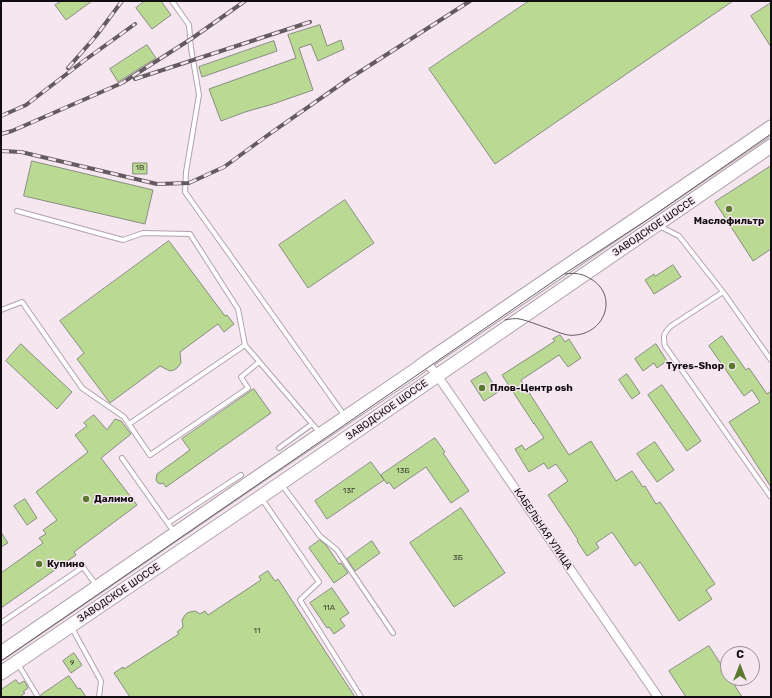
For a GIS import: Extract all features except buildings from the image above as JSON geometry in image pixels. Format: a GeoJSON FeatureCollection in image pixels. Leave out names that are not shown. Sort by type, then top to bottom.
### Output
{"type":"FeatureCollection","features":[{"type":"Feature","properties":{"kind":"main road","name":"ЗАВОДСКОЕ ШОССЕ"},"geometry":{"type":"LineString","coordinates":[[1,653],[97,587],[172,529],[317,429],[345,417],[771,127]]}},
{"type":"Feature","properties":{"kind":"main road","name":"ЗАВОДСКОЕ ШОССЕ"},"geometry":{"type":"LineString","coordinates":[[1,673],[281,483],[771,146]]}},
{"type":"Feature","properties":{"kind":"street","name":"КАБЕЛЬНАЯ УЛИЦА"},"geometry":{"type":"LineString","coordinates":[[426,362],[437,375],[658,697]]}},
{"type":"Feature","properties":{"kind":"lane"},"geometry":{"type":"LineString","coordinates":[[172,1],[189,25],[191,48],[199,95],[186,172],[185,192],[345,417]]}},
{"type":"Feature","properties":{"kind":"lane"},"geometry":{"type":"LineString","coordinates":[[17,212],[123,240],[143,233],[190,234],[238,309],[245,345],[317,429],[279,448]]}},
{"type":"Feature","properties":{"kind":"lane"},"geometry":{"type":"LineString","coordinates":[[656,225],[679,236],[723,292],[771,360]]}},
{"type":"Feature","properties":{"kind":"lane"},"geometry":{"type":"LineString","coordinates":[[723,292],[671,326],[663,337],[665,346],[771,497]]}},
{"type":"Feature","properties":{"kind":"lane"},"geometry":{"type":"LineString","coordinates":[[1,310],[22,302],[82,388],[124,417],[150,455],[248,388],[241,377],[259,362]]}},
{"type":"Feature","properties":{"kind":"lane"},"geometry":{"type":"LineString","coordinates":[[129,424],[245,345]]}},
{"type":"Feature","properties":{"kind":"lane"},"geometry":{"type":"LineString","coordinates":[[122,458],[172,529],[241,474]]}},
{"type":"Feature","properties":{"kind":"lane"},"geometry":{"type":"LineString","coordinates":[[281,483],[320,536],[337,550],[393,633]]}},
{"type":"Feature","properties":{"kind":"lane"},"geometry":{"type":"LineString","coordinates":[[260,497],[319,582],[300,600],[361,697]]}},
{"type":"Feature","properties":{"kind":"lane"},"geometry":{"type":"LineString","coordinates":[[1,623],[83,567],[97,587]]}},
{"type":"Feature","properties":{"kind":"lane"},"geometry":{"type":"LineString","coordinates":[[70,626],[101,681],[99,697]]}},
{"type":"Feature","properties":{"kind":"lane"},"geometry":{"type":"LineString","coordinates":[[17,662],[38,697]]}},
{"type":"Feature","properties":{"kind":"tram line"},"geometry":{"type":"LineString","coordinates":[[1,661],[564,274],[650,218],[771,134]]}},
{"type":"Feature","properties":{"kind":"tram line"},"geometry":{"type":"LineString","coordinates":[[505,320],[520,319],[568,335],[576,335],[595,327],[605,312],[606,303],[604,294],[599,286],[586,276],[572,273],[565,274]]}},
{"type":"Feature","properties":{"kind":"railway"},"geometry":{"type":"LineString","coordinates":[[68,68],[96,36],[122,1]]}},
{"type":"Feature","properties":{"kind":"railway"},"geometry":{"type":"LineString","coordinates":[[1,134],[12,131],[122,83],[191,39],[245,1]]}},
{"type":"Feature","properties":{"kind":"railway"},"geometry":{"type":"LineString","coordinates":[[1,151],[21,152],[157,184],[189,183],[224,167],[347,80],[470,1]]}},
{"type":"Feature","properties":{"kind":"railway"},"geometry":{"type":"LineString","coordinates":[[135,79],[310,22]]}},
{"type":"Feature","properties":{"kind":"railway"},"geometry":{"type":"LineString","coordinates":[[1,116],[26,105],[135,24]]}},
{"type":"Feature","properties":{"kind":"place","name":"Маслофильтр"},"geometry":{"type":"Point","coordinates":[729,209]}},
{"type":"Feature","properties":{"kind":"place","name":"Tyres-Shop"},"geometry":{"type":"Point","coordinates":[732,366]}},
{"type":"Feature","properties":{"kind":"place","name":"Плов-Центр osh"},"geometry":{"type":"Point","coordinates":[482,388]}},
{"type":"Feature","properties":{"kind":"place","name":"Далимо"},"geometry":{"type":"Point","coordinates":[86,499]}},
{"type":"Feature","properties":{"kind":"place","name":"Купино"},"geometry":{"type":"Point","coordinates":[39,564]}}]}
